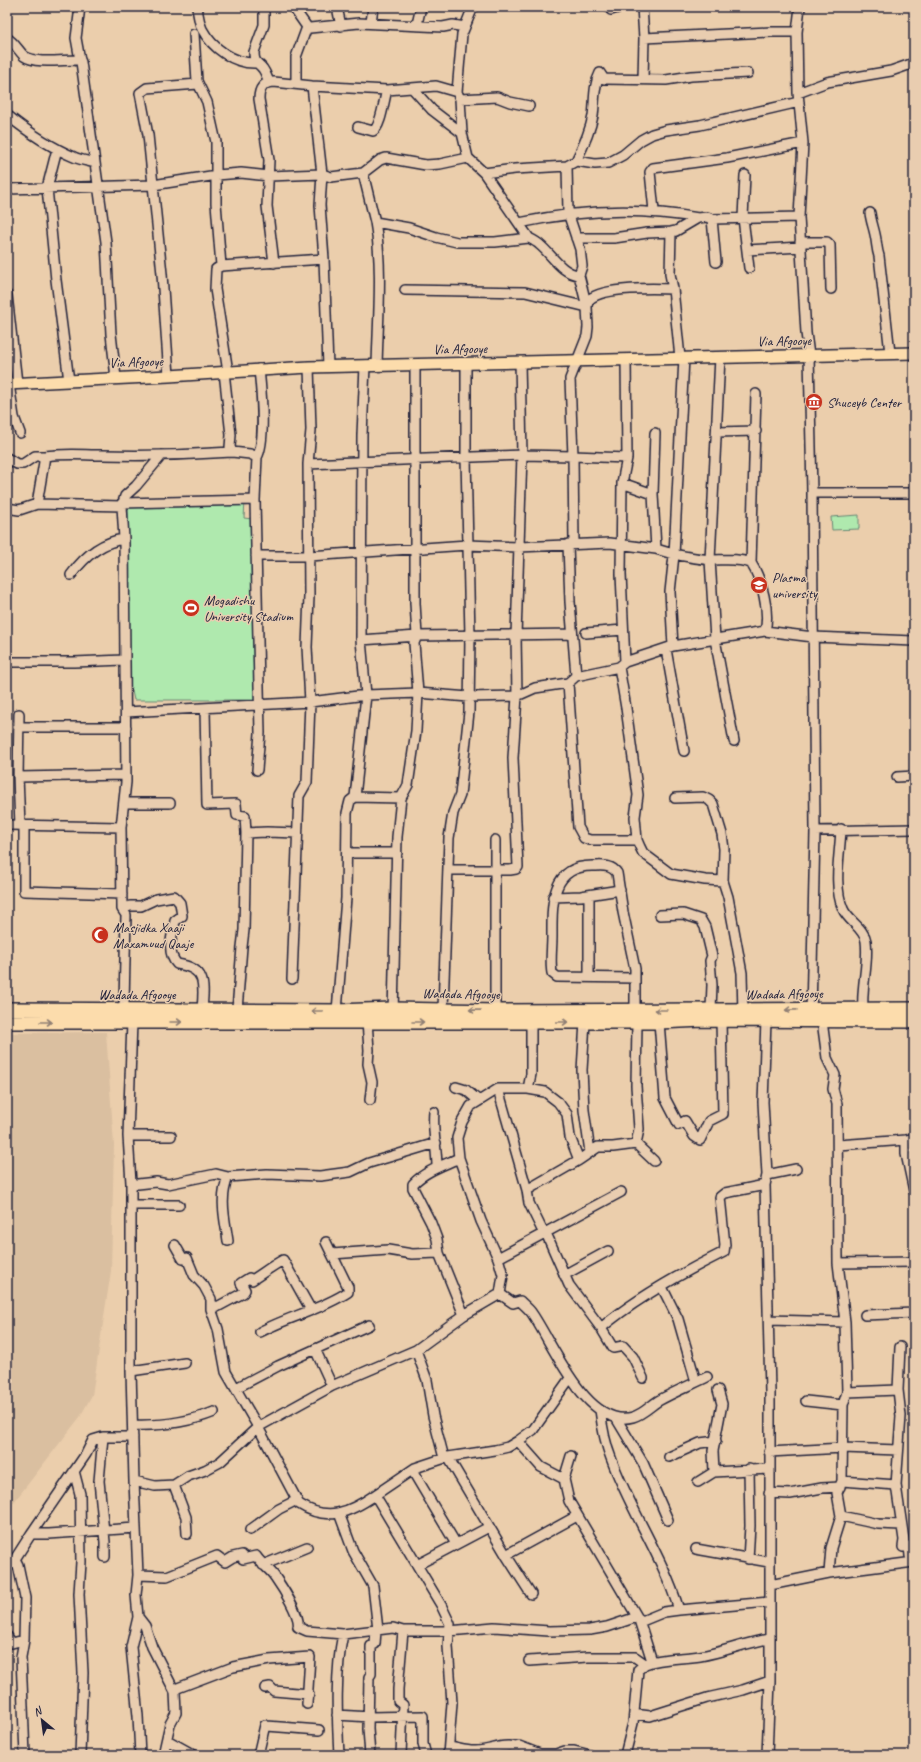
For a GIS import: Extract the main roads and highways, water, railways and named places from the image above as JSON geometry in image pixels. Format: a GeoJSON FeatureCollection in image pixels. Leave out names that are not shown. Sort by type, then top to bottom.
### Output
{"type":"FeatureCollection","features":[{"type":"Feature","properties":{"kind":"highway","name":"Wadada Afgooye"},"geometry":{"type":"LineString","coordinates":[[7,1022],[127,1016],[202,1010],[237,1010],[339,1016],[367,1021],[393,1015],[443,1009],[495,1011],[585,1022],[711,1009],[766,1021],[862,1009],[914,1008]]}},
{"type":"Feature","properties":{"kind":"highway","name":"Wadada Afgooye"},"geometry":{"type":"LineString","coordinates":[[7,1009],[127,1016],[636,1016],[659,1022],[721,1020],[743,1016],[815,1015],[914,1021]]}},
{"type":"Feature","properties":{"kind":"main road","name":"Via Afgooye"},"geometry":{"type":"LineString","coordinates":[[11,383],[169,376],[259,369],[309,367],[914,353]]}},
{"type":"Feature","properties":{"kind":"place","name":"Shuceyb Center"},"geometry":{"type":"Point","coordinates":[814,402]}},
{"type":"Feature","properties":{"kind":"place","name":"Plasma university"},"geometry":{"type":"Point","coordinates":[759,585]}},
{"type":"Feature","properties":{"kind":"place","name":"Mogadishu University Stadium"},"geometry":{"type":"Point","coordinates":[191,608]}},
{"type":"Feature","properties":{"kind":"place","name":"Masjidka Xaaji Maxamuud Qaaje"},"geometry":{"type":"Point","coordinates":[100,935]}}]}
